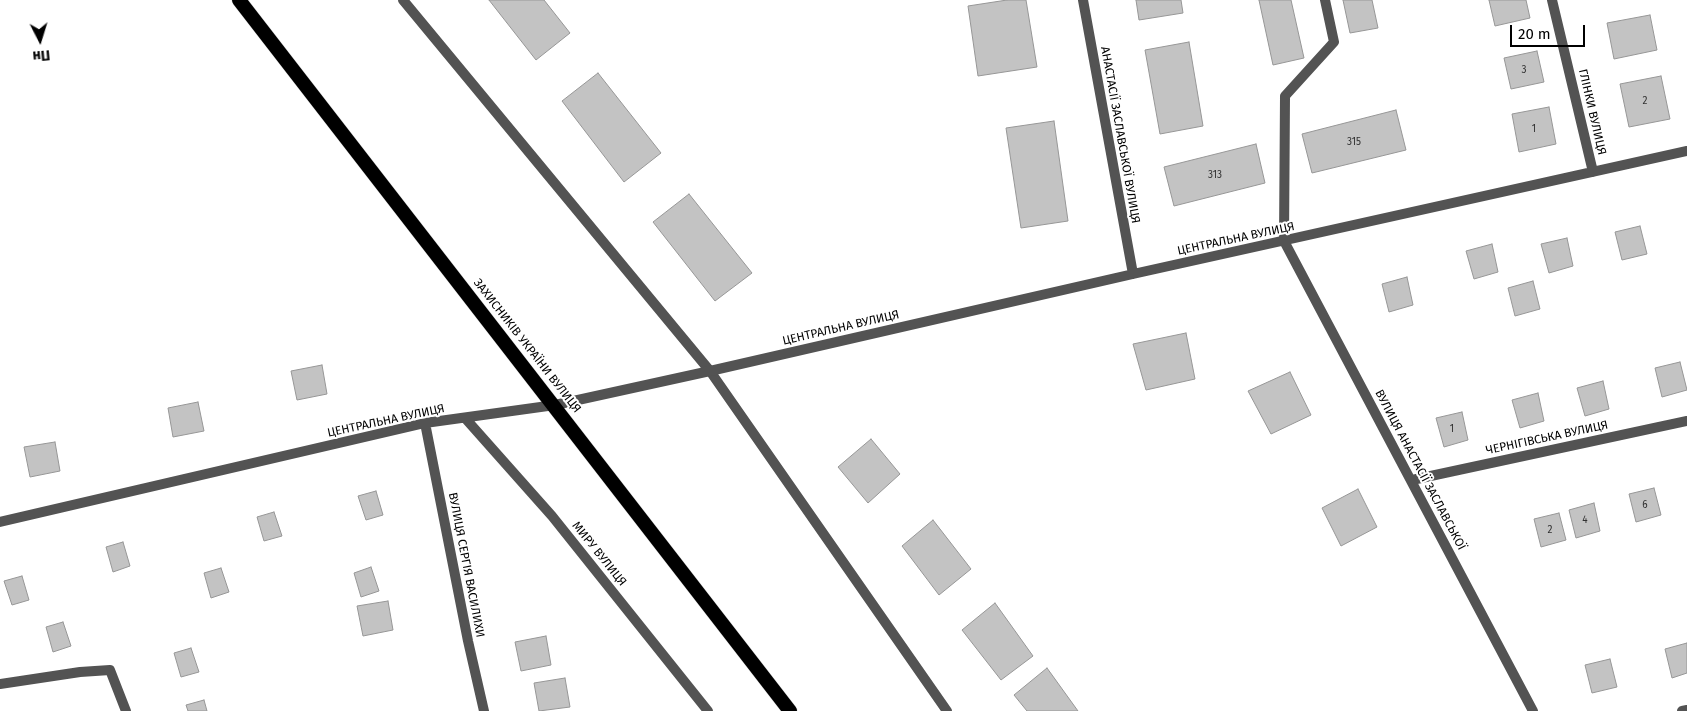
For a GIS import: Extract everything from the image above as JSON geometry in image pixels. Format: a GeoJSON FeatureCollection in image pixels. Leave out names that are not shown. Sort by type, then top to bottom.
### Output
{"type":"FeatureCollection","features":[{"type":"Feature","properties":{"kind":"highway","name":"ЗАХИСНИКІВ УКРАЇНИ ВУЛИЦЯ"},"geometry":{"type":"LineString","coordinates":[[239,0],[555,405],[790,711]]}},
{"type":"Feature","properties":{"kind":"street"},"geometry":{"type":"LineString","coordinates":[[403,0],[710,371],[947,711]]}},
{"type":"Feature","properties":{"kind":"street","name":"АНАСТАСІЇ ЗАСЛАВСЬКОЇ ВУЛИЦЯ"},"geometry":{"type":"LineString","coordinates":[[1083,0],[1133,274]]}},
{"type":"Feature","properties":{"kind":"street"},"geometry":{"type":"LineString","coordinates":[[1284,241],[1285,96],[1334,42],[1325,0]]}},
{"type":"Feature","properties":{"kind":"street","name":"ГЛІНКИ ВУЛИЦЯ"},"geometry":{"type":"LineString","coordinates":[[1552,0],[1593,172]]}},
{"type":"Feature","properties":{"kind":"street","name":"ЦЕНТРАЛЬНА ВУЛИЦЯ"},"geometry":{"type":"LineString","coordinates":[[0,522],[425,423],[555,405],[1687,151]]}},
{"type":"Feature","properties":{"kind":"street","name":"ВУЛИЦЯ АНАСТАСІЇ ЗАСЛАВСЬКОЇ"},"geometry":{"type":"LineString","coordinates":[[1284,241],[1533,711]]}},
{"type":"Feature","properties":{"kind":"street","name":"МИРУ ВУЛИЦЯ"},"geometry":{"type":"LineString","coordinates":[[465,418],[552,516],[708,711]]}},
{"type":"Feature","properties":{"kind":"street","name":"ЧЕРНІГІВСЬКА ВУЛИЦЯ"},"geometry":{"type":"LineString","coordinates":[[1412,480],[1687,421]]}},
{"type":"Feature","properties":{"kind":"street","name":"ВУЛИЦЯ СЕРГІЯ ВАСИЛИХИ"},"geometry":{"type":"LineString","coordinates":[[425,423],[468,641],[484,711]]}},
{"type":"Feature","properties":{"kind":"street"},"geometry":{"type":"LineString","coordinates":[[0,684],[80,672],[110,670],[126,711]]}},
{"type":"Feature","properties":{"kind":"street"},"geometry":{"type":"LineString","coordinates":[[1682,711],[1687,710]]}},
{"type":"Feature","properties":{"kind":"building"},"geometry":{"type":"Polygon","coordinates":[[[489,0],[544,0],[570,33],[536,60],[489,0]]]}},
{"type":"Feature","properties":{"kind":"building"},"geometry":{"type":"Polygon","coordinates":[[[1007,0],[1026,0],[1037,67],[978,76],[968,6],[1007,0]]]}},
{"type":"Feature","properties":{"kind":"building"},"geometry":{"type":"Polygon","coordinates":[[[1136,0],[1181,0],[1183,13],[1139,20],[1136,0]]]}},
{"type":"Feature","properties":{"kind":"building"},"geometry":{"type":"Polygon","coordinates":[[[1259,0],[1291,0],[1304,58],[1273,65],[1259,0]]]}},
{"type":"Feature","properties":{"kind":"building"},"geometry":{"type":"Polygon","coordinates":[[[1343,0],[1372,0],[1378,28],[1350,33],[1343,0]]]}},
{"type":"Feature","properties":{"kind":"building"},"geometry":{"type":"Polygon","coordinates":[[[1489,0],[1526,0],[1530,18],[1495,26],[1489,0]]]}},
{"type":"Feature","properties":{"kind":"building"},"geometry":{"type":"Polygon","coordinates":[[[1650,15],[1657,50],[1614,59],[1607,23],[1650,15]]]}},
{"type":"Feature","properties":{"kind":"building"},"geometry":{"type":"Polygon","coordinates":[[[1189,42],[1203,126],[1160,134],[1145,50],[1189,42]]]}},
{"type":"Feature","properties":{"kind":"building"},"geometry":{"type":"Polygon","coordinates":[[[1537,51],[1544,82],[1511,89],[1504,58],[1537,51]]]}},
{"type":"Feature","properties":{"kind":"building"},"geometry":{"type":"Polygon","coordinates":[[[598,73],[661,153],[624,182],[562,101],[598,73]]]}},
{"type":"Feature","properties":{"kind":"building"},"geometry":{"type":"Polygon","coordinates":[[[1661,76],[1670,119],[1629,127],[1620,84],[1661,76]]]}},
{"type":"Feature","properties":{"kind":"building"},"geometry":{"type":"Polygon","coordinates":[[[1549,107],[1556,144],[1519,152],[1512,114],[1549,107]]]}},
{"type":"Feature","properties":{"kind":"building"},"geometry":{"type":"Polygon","coordinates":[[[1396,110],[1406,150],[1312,173],[1302,134],[1396,110]]]}},
{"type":"Feature","properties":{"kind":"building"},"geometry":{"type":"Polygon","coordinates":[[[1054,121],[1068,221],[1021,228],[1006,128],[1054,121]]]}},
{"type":"Feature","properties":{"kind":"building"},"geometry":{"type":"Polygon","coordinates":[[[1256,144],[1265,183],[1174,206],[1164,167],[1256,144]]]}},
{"type":"Feature","properties":{"kind":"building"},"geometry":{"type":"Polygon","coordinates":[[[689,194],[752,273],[715,301],[653,222],[689,194]]]}},
{"type":"Feature","properties":{"kind":"building"},"geometry":{"type":"Polygon","coordinates":[[[1640,226],[1647,254],[1622,260],[1615,232],[1640,226]]]}},
{"type":"Feature","properties":{"kind":"building"},"geometry":{"type":"Polygon","coordinates":[[[1567,238],[1573,266],[1549,273],[1541,244],[1567,238]]]}},
{"type":"Feature","properties":{"kind":"building"},"geometry":{"type":"Polygon","coordinates":[[[1492,244],[1498,272],[1474,279],[1466,251],[1492,244]]]}},
{"type":"Feature","properties":{"kind":"building"},"geometry":{"type":"Polygon","coordinates":[[[1407,277],[1413,305],[1389,312],[1382,284],[1407,277]]]}},
{"type":"Feature","properties":{"kind":"building"},"geometry":{"type":"Polygon","coordinates":[[[1533,281],[1540,309],[1515,316],[1508,288],[1533,281]]]}},
{"type":"Feature","properties":{"kind":"building"},"geometry":{"type":"Polygon","coordinates":[[[1186,333],[1195,379],[1146,390],[1133,344],[1186,333]]]}},
{"type":"Feature","properties":{"kind":"building"},"geometry":{"type":"Polygon","coordinates":[[[1680,362],[1687,390],[1662,397],[1655,368],[1680,362]]]}},
{"type":"Feature","properties":{"kind":"building"},"geometry":{"type":"Polygon","coordinates":[[[322,365],[327,394],[297,400],[291,371],[322,365]]]}},
{"type":"Feature","properties":{"kind":"building"},"geometry":{"type":"Polygon","coordinates":[[[1290,372],[1311,415],[1271,434],[1248,391],[1290,372]]]}},
{"type":"Feature","properties":{"kind":"building"},"geometry":{"type":"Polygon","coordinates":[[[1603,381],[1609,409],[1585,416],[1577,388],[1603,381]]]}},
{"type":"Feature","properties":{"kind":"building"},"geometry":{"type":"Polygon","coordinates":[[[1538,393],[1544,421],[1520,428],[1512,400],[1538,393]]]}},
{"type":"Feature","properties":{"kind":"building"},"geometry":{"type":"Polygon","coordinates":[[[198,402],[204,431],[173,437],[168,408],[198,402]]]}},
{"type":"Feature","properties":{"kind":"building"},"geometry":{"type":"Polygon","coordinates":[[[1462,412],[1468,440],[1444,447],[1436,418],[1462,412]]]}},
{"type":"Feature","properties":{"kind":"building"},"geometry":{"type":"Polygon","coordinates":[[[871,439],[900,474],[868,503],[838,467],[871,439]]]}},
{"type":"Feature","properties":{"kind":"building"},"geometry":{"type":"Polygon","coordinates":[[[55,442],[60,471],[30,477],[24,447],[55,442]]]}},
{"type":"Feature","properties":{"kind":"building"},"geometry":{"type":"Polygon","coordinates":[[[1654,488],[1661,515],[1636,522],[1629,494],[1654,488]]]}},
{"type":"Feature","properties":{"kind":"building"},"geometry":{"type":"Polygon","coordinates":[[[1358,489],[1377,527],[1341,546],[1322,508],[1358,489]]]}},
{"type":"Feature","properties":{"kind":"building"},"geometry":{"type":"Polygon","coordinates":[[[376,491],[383,515],[366,520],[358,496],[376,491]]]}},
{"type":"Feature","properties":{"kind":"building"},"geometry":{"type":"Polygon","coordinates":[[[1594,503],[1600,531],[1576,538],[1569,510],[1594,503]]]}},
{"type":"Feature","properties":{"kind":"building"},"geometry":{"type":"Polygon","coordinates":[[[274,512],[282,536],[264,541],[257,517],[274,512]]]}},
{"type":"Feature","properties":{"kind":"building"},"geometry":{"type":"Polygon","coordinates":[[[1559,513],[1566,540],[1541,547],[1534,519],[1559,513]]]}},
{"type":"Feature","properties":{"kind":"building"},"geometry":{"type":"Polygon","coordinates":[[[933,520],[971,569],[939,595],[902,546],[933,520]]]}},
{"type":"Feature","properties":{"kind":"building"},"geometry":{"type":"Polygon","coordinates":[[[123,542],[130,566],[113,572],[106,547],[123,542]]]}},
{"type":"Feature","properties":{"kind":"building"},"geometry":{"type":"Polygon","coordinates":[[[371,567],[379,591],[361,597],[354,573],[371,567]]]}},
{"type":"Feature","properties":{"kind":"building"},"geometry":{"type":"Polygon","coordinates":[[[221,568],[229,592],[211,598],[204,573],[221,568]]]}},
{"type":"Feature","properties":{"kind":"building"},"geometry":{"type":"Polygon","coordinates":[[[22,576],[29,600],[12,605],[4,581],[22,576]]]}},
{"type":"Feature","properties":{"kind":"building"},"geometry":{"type":"Polygon","coordinates":[[[388,601],[393,630],[363,636],[357,606],[388,601]]]}},
{"type":"Feature","properties":{"kind":"building"},"geometry":{"type":"Polygon","coordinates":[[[995,603],[1033,656],[1001,680],[962,630],[995,603]]]}},
{"type":"Feature","properties":{"kind":"building"},"geometry":{"type":"Polygon","coordinates":[[[63,622],[71,646],[53,652],[46,627],[63,622]]]}},
{"type":"Feature","properties":{"kind":"building"},"geometry":{"type":"Polygon","coordinates":[[[546,636],[551,665],[521,671],[515,642],[546,636]]]}},
{"type":"Feature","properties":{"kind":"building"},"geometry":{"type":"Polygon","coordinates":[[[1687,643],[1687,673],[1672,678],[1665,649],[1687,643]]]}},
{"type":"Feature","properties":{"kind":"building"},"geometry":{"type":"Polygon","coordinates":[[[191,648],[199,672],[181,677],[174,653],[191,648]]]}},
{"type":"Feature","properties":{"kind":"building"},"geometry":{"type":"Polygon","coordinates":[[[1610,659],[1617,687],[1592,693],[1585,665],[1610,659]]]}},
{"type":"Feature","properties":{"kind":"building"},"geometry":{"type":"Polygon","coordinates":[[[1047,668],[1078,711],[1027,711],[1014,695],[1047,668]]]}},
{"type":"Feature","properties":{"kind":"building"},"geometry":{"type":"Polygon","coordinates":[[[565,678],[570,707],[539,711],[534,683],[565,678]]]}},
{"type":"Feature","properties":{"kind":"building"},"geometry":{"type":"Polygon","coordinates":[[[204,700],[207,711],[188,711],[186,705],[204,700]]]}}]}
